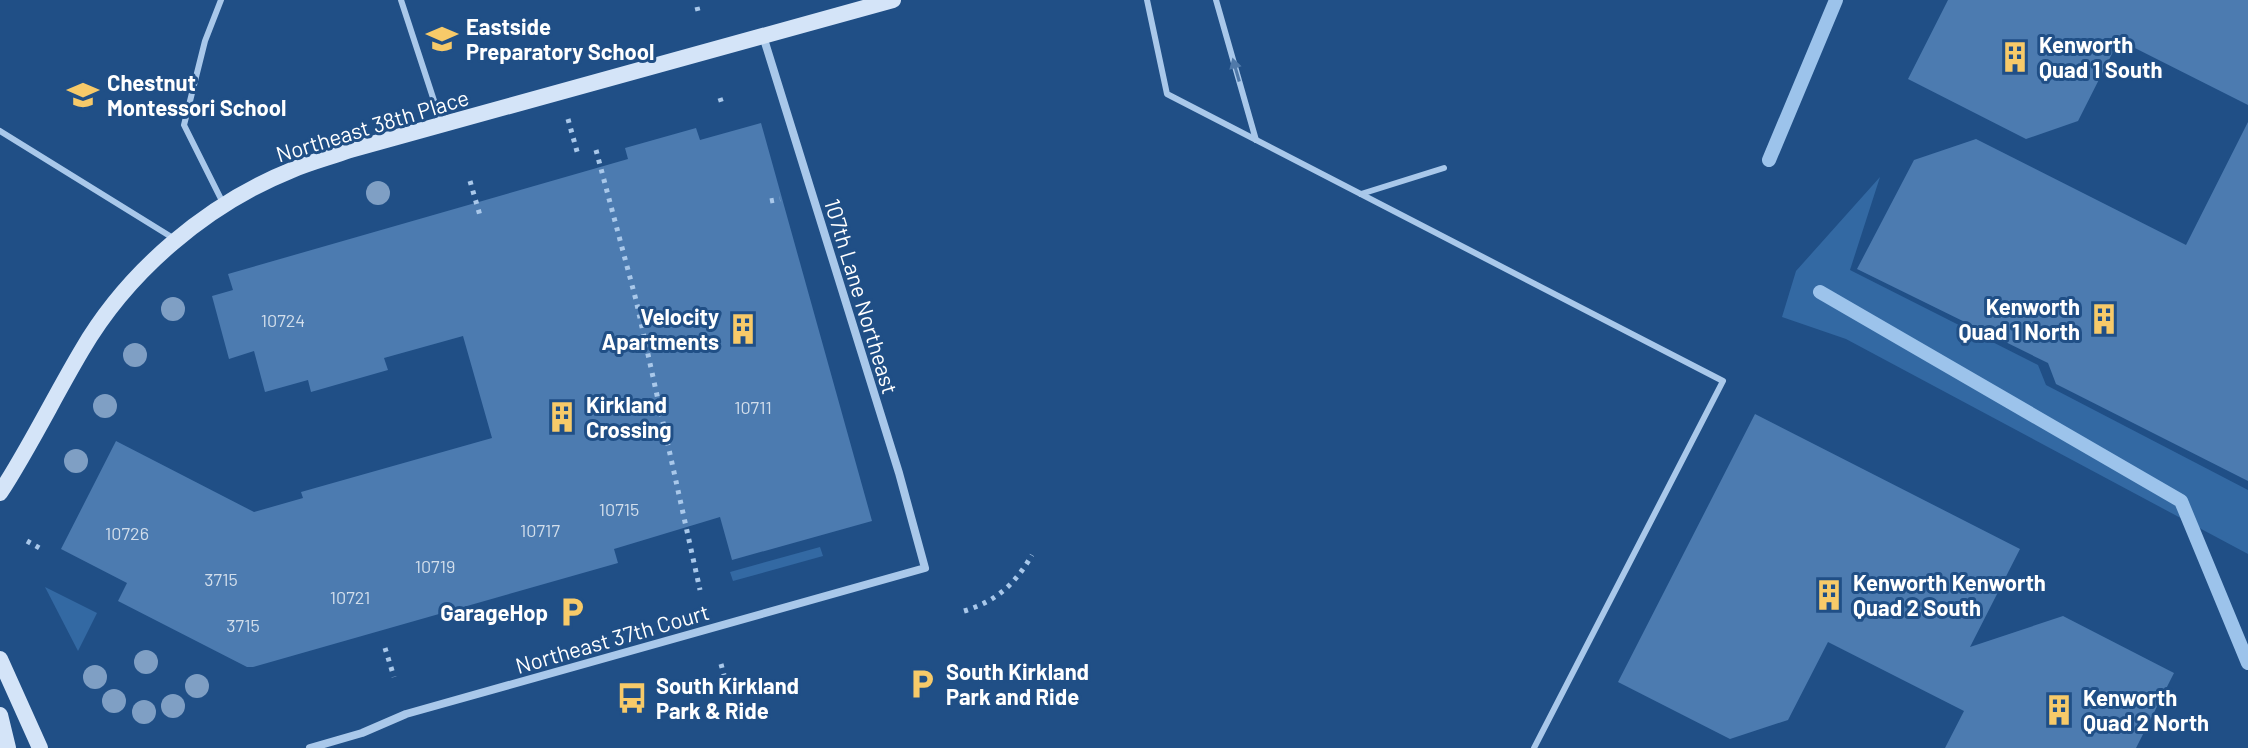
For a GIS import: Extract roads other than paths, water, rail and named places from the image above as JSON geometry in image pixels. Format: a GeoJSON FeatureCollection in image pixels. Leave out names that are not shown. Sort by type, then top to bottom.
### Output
{"type":"FeatureCollection","features":[{"type":"Feature","properties":{"kind":"street","name":"Northeast 38th Place"},"geometry":{"type":"LineString","coordinates":[[0,493],[26,453],[83,347],[112,307],[176,240],[224,205],[291,170],[350,150],[893,0]]}},
{"type":"Feature","properties":{"kind":"street","name":"107th Lane Northeast"},"geometry":{"type":"LineString","coordinates":[[763,36],[899,473],[925,568]]}},
{"type":"Feature","properties":{"kind":"street","name":"Northeast 37th Court"},"geometry":{"type":"LineString","coordinates":[[310,748],[362,733],[406,714],[925,568]]}},
{"type":"Feature","properties":{"kind":"street"},"geometry":{"type":"LineString","coordinates":[[0,659],[40,748]]}},
{"type":"Feature","properties":{"kind":"street"},"geometry":{"type":"LineString","coordinates":[[0,715],[8,748]]}},
{"type":"Feature","properties":{"kind":"lane"},"geometry":{"type":"LineString","coordinates":[[221,0],[205,41],[184,125],[224,205]]}},
{"type":"Feature","properties":{"kind":"lane"},"geometry":{"type":"LineString","coordinates":[[401,0],[442,125]]}},
{"type":"Feature","properties":{"kind":"lane"},"geometry":{"type":"LineString","coordinates":[[1147,0],[1167,94],[1723,381],[1534,748]]}},
{"type":"Feature","properties":{"kind":"lane"},"geometry":{"type":"LineString","coordinates":[[1216,0],[1256,140]]}},
{"type":"Feature","properties":{"kind":"lane"},"geometry":{"type":"LineString","coordinates":[[0,131],[176,240]]}},
{"type":"Feature","properties":{"kind":"lane"},"geometry":{"type":"LineString","coordinates":[[1361,194],[1444,168]]}},
{"type":"Feature","properties":{"kind":"waterway"},"geometry":{"type":"LineString","coordinates":[[1769,160],[1836,0]]}},
{"type":"Feature","properties":{"kind":"waterway"},"geometry":{"type":"LineString","coordinates":[[1820,292],[2181,501],[2248,663]]}},
{"type":"Feature","properties":{"kind":"place","name":"Eastside Preparatory School"},"geometry":{"type":"Point","coordinates":[442,39]}},
{"type":"Feature","properties":{"kind":"place","name":"Kenworth Quad 1 South"},"geometry":{"type":"Point","coordinates":[2015,57]}},
{"type":"Feature","properties":{"kind":"place","name":"Chestnut Montessori School"},"geometry":{"type":"Point","coordinates":[83,95]}},
{"type":"Feature","properties":{"kind":"place","name":"Kenworth Quad 1 North"},"geometry":{"type":"Point","coordinates":[2104,319]}},
{"type":"Feature","properties":{"kind":"place","name":"Velocity Apartments"},"geometry":{"type":"Point","coordinates":[743,329]}},
{"type":"Feature","properties":{"kind":"place","name":"Kirkland Crossing"},"geometry":{"type":"Point","coordinates":[562,417]}},
{"type":"Feature","properties":{"kind":"place","name":"Kenworth Kenworth Quad 2 South"},"geometry":{"type":"Point","coordinates":[1829,595]}},
{"type":"Feature","properties":{"kind":"place","name":"GarageHop"},"geometry":{"type":"Point","coordinates":[572,612]}},
{"type":"Feature","properties":{"kind":"place","name":"South Kirkland Park and Ride"},"geometry":{"type":"Point","coordinates":[922,684]}},
{"type":"Feature","properties":{"kind":"place","name":"South Kirkland Park & Ride"},"geometry":{"type":"Point","coordinates":[632,698]}},
{"type":"Feature","properties":{"kind":"place","name":"Kenworth Quad 2 North"},"geometry":{"type":"Point","coordinates":[2059,710]}}]}
